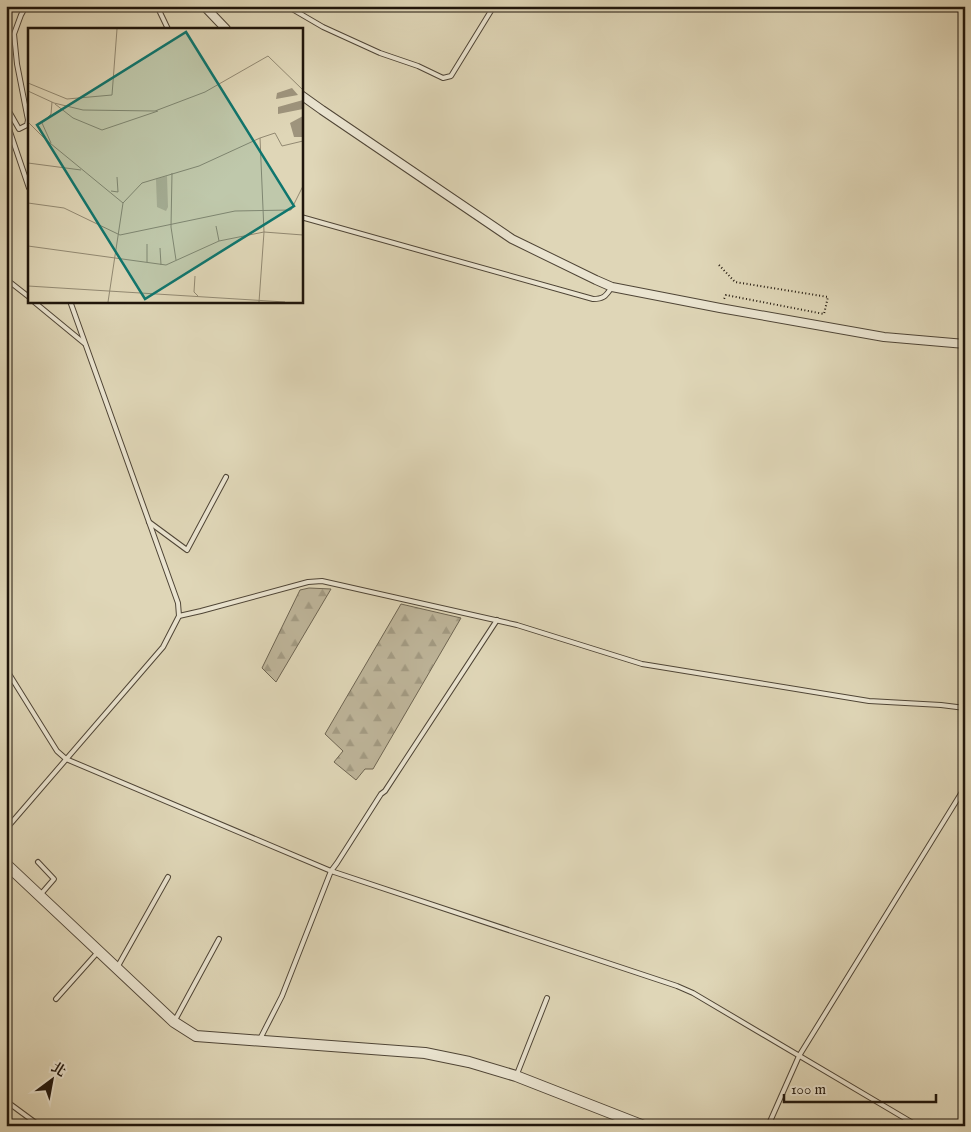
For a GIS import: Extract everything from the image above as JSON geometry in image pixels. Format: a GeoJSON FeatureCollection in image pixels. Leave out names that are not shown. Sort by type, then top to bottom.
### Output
{"type":"FeatureCollection","features":[{"type":"Feature","properties":{"kind":"street"},"geometry":{"type":"LineString","coordinates":[[204,6],[225,28]]}},
{"type":"Feature","properties":{"kind":"street"},"geometry":{"type":"LineString","coordinates":[[302,96],[512,238],[612,287],[884,337],[965,344]]}},
{"type":"Feature","properties":{"kind":"street"},"geometry":{"type":"LineString","coordinates":[[6,864],[174,1022],[196,1036],[425,1053],[469,1062],[516,1076],[644,1126]]}},
{"type":"Feature","properties":{"kind":"lane"},"geometry":{"type":"LineString","coordinates":[[6,106],[19,129],[27,125],[28,120],[14,34],[26,6]]}},
{"type":"Feature","properties":{"kind":"lane"},"geometry":{"type":"LineString","coordinates":[[157,6],[168,28]]}},
{"type":"Feature","properties":{"kind":"lane"},"geometry":{"type":"LineString","coordinates":[[287,6],[323,27],[380,53],[418,66],[443,78],[451,76],[494,6]]}},
{"type":"Feature","properties":{"kind":"lane"},"geometry":{"type":"LineString","coordinates":[[6,120],[28,185]]}},
{"type":"Feature","properties":{"kind":"lane"},"geometry":{"type":"LineString","coordinates":[[302,217],[593,299],[605,297],[612,287]]}},
{"type":"Feature","properties":{"kind":"lane"},"geometry":{"type":"LineString","coordinates":[[6,279],[28,297]]}},
{"type":"Feature","properties":{"kind":"lane"},"geometry":{"type":"LineString","coordinates":[[34,302],[85,344]]}},
{"type":"Feature","properties":{"kind":"lane"},"geometry":{"type":"LineString","coordinates":[[6,829],[163,647],[179,616],[178,603],[150,522],[70,302]]}},
{"type":"Feature","properties":{"kind":"lane"},"geometry":{"type":"LineString","coordinates":[[150,522],[187,550],[226,477]]}},
{"type":"Feature","properties":{"kind":"lane"},"geometry":{"type":"LineString","coordinates":[[179,616],[308,582],[322,581],[517,625],[642,664],[869,701],[965,708]]}},
{"type":"Feature","properties":{"kind":"lane"},"geometry":{"type":"LineString","coordinates":[[258,1041],[282,996],[331,871],[497,620]]}},
{"type":"Feature","properties":{"kind":"lane"},"geometry":{"type":"LineString","coordinates":[[6,669],[57,751],[66,759],[331,871],[677,986],[693,993],[918,1126]]}},
{"type":"Feature","properties":{"kind":"lane"},"geometry":{"type":"LineString","coordinates":[[768,1126],[799,1056],[965,787]]}},
{"type":"Feature","properties":{"kind":"lane"},"geometry":{"type":"LineString","coordinates":[[38,862],[54,879],[40,896]]}},
{"type":"Feature","properties":{"kind":"lane"},"geometry":{"type":"LineString","coordinates":[[116,968],[168,877]]}},
{"type":"Feature","properties":{"kind":"lane"},"geometry":{"type":"LineString","coordinates":[[174,1022],[219,939]]}},
{"type":"Feature","properties":{"kind":"lane"},"geometry":{"type":"LineString","coordinates":[[56,999],[98,951]]}},
{"type":"Feature","properties":{"kind":"lane"},"geometry":{"type":"LineString","coordinates":[[516,1076],[547,998]]}},
{"type":"Feature","properties":{"kind":"lane"},"geometry":{"type":"LineString","coordinates":[[6,1101],[40,1126]]}},
{"type":"Feature","properties":{"kind":"path"},"geometry":{"type":"LineString","coordinates":[[719,265],[736,282],[828,297],[824,314],[726,295],[720,308]]}},
{"type":"Feature","properties":{"kind":"green space"},"geometry":{"type":"Polygon","coordinates":[[[309,588],[331,589],[276,682],[262,668],[300,590],[309,588]]]}},
{"type":"Feature","properties":{"kind":"green space"},"geometry":{"type":"Polygon","coordinates":[[[401,604],[461,618],[373,769],[365,769],[356,780],[334,762],[343,751],[325,734],[401,604]]]}}]}
